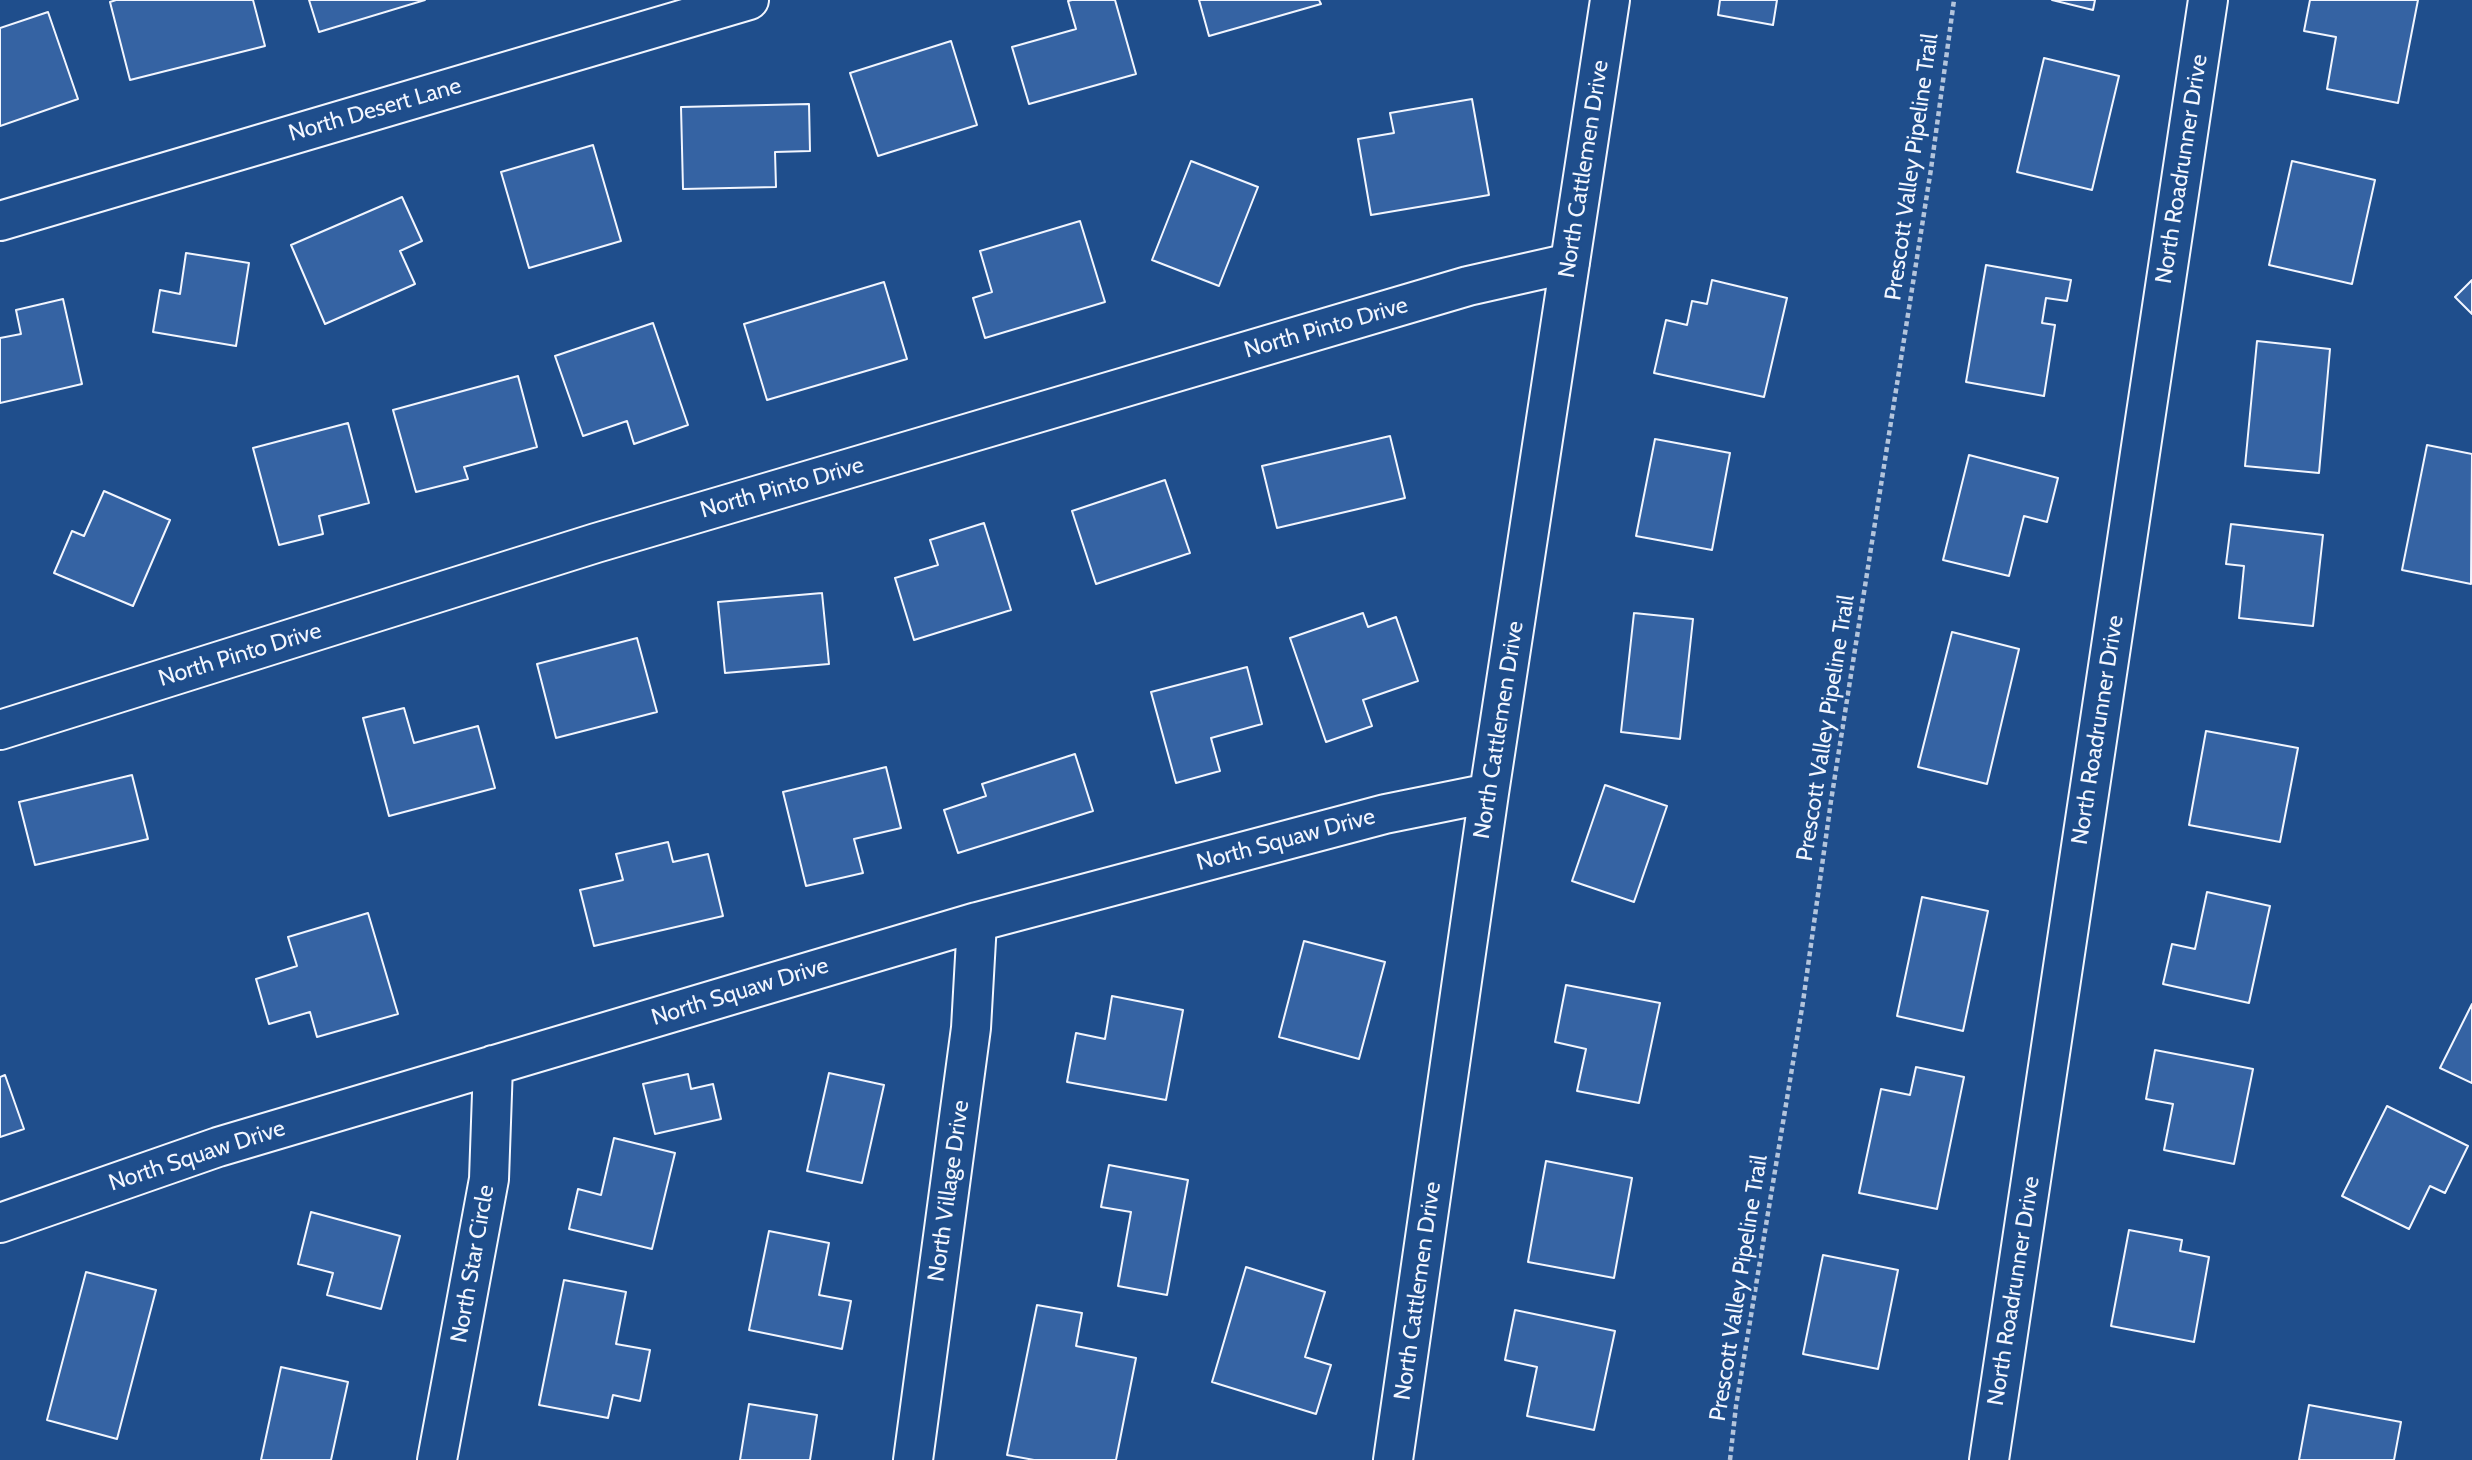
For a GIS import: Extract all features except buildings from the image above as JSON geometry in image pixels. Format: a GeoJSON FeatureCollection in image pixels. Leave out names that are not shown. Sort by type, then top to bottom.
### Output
{"type":"FeatureCollection","features":[{"type":"Feature","properties":{"kind":"street","name":"North Desert Lane"},"geometry":{"type":"LineString","coordinates":[[0,221],[750,0]]}},
{"type":"Feature","properties":{"kind":"street","name":"North Cattlemen Drive"},"geometry":{"type":"LineString","coordinates":[[1393,1460],[1489,793],[1610,0]]}},
{"type":"Feature","properties":{"kind":"street","name":"North Roadrunner Drive"},"geometry":{"type":"LineString","coordinates":[[1989,1460],[2208,0]]}},
{"type":"Feature","properties":{"kind":"street","name":"North Pinto Drive"},"geometry":{"type":"LineString","coordinates":[[0,730],[609,539],[1455,290],[1570,263]]}},
{"type":"Feature","properties":{"kind":"street","name":"North Squaw Drive"},"geometry":{"type":"LineString","coordinates":[[0,1223],[218,1147],[977,922],[1385,814],[1489,793]]}},
{"type":"Feature","properties":{"kind":"street","name":"North Village Drive"},"geometry":{"type":"LineString","coordinates":[[913,1460],[971,1028],[977,922]]}},
{"type":"Feature","properties":{"kind":"street","name":"North Star Circle"},"geometry":{"type":"LineString","coordinates":[[437,1460],[489,1179],[493,1065]]}},
{"type":"Feature","properties":{"kind":"path","name":"Prescott Valley Pipeline Trail"},"geometry":{"type":"LineString","coordinates":[[1730,1460],[1736,1406],[1803,1002],[1831,801],[1927,196],[1954,0]]}}]}
